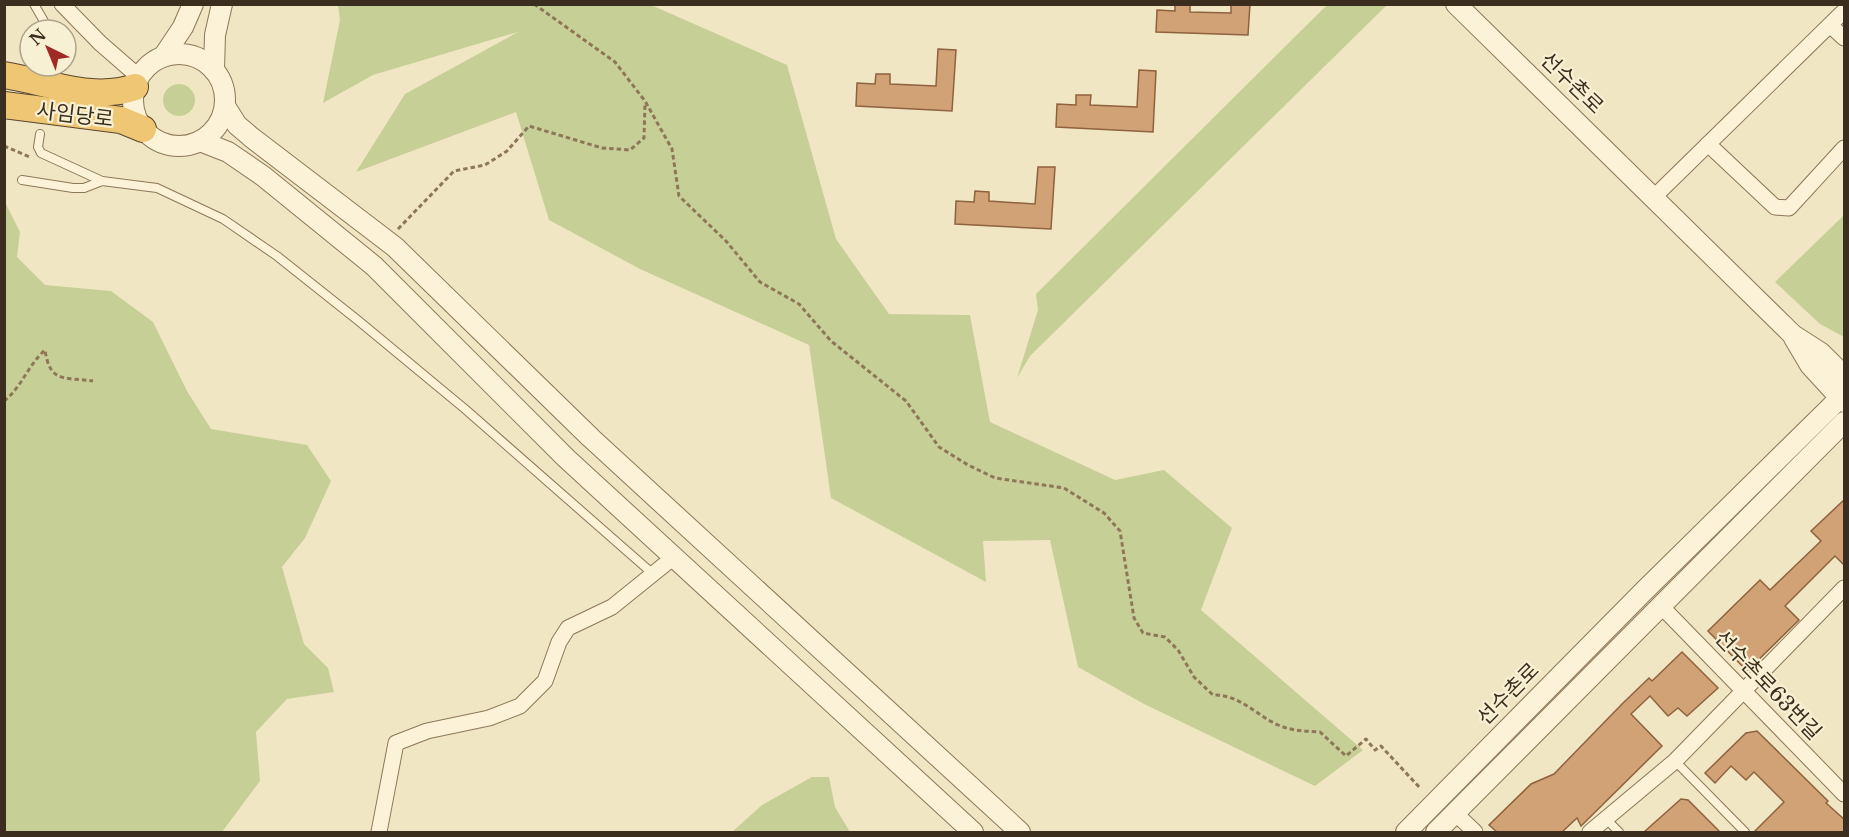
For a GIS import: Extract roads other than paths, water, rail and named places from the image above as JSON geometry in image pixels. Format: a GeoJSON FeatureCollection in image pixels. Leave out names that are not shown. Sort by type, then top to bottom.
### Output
{"type":"FeatureCollection","features":[{"type":"Feature","properties":{"kind":"highway","name":"사임당로"},"geometry":{"type":"LineString","coordinates":[[4,75],[98,94],[116,94],[137,82]]}},
{"type":"Feature","properties":{"kind":"highway","name":"사임당로"},"geometry":{"type":"LineString","coordinates":[[4,105],[121,120],[143,129]]}},
{"type":"Feature","properties":{"kind":"street"},"geometry":{"type":"LineString","coordinates":[[62,4],[137,82]]}},
{"type":"Feature","properties":{"kind":"street"},"geometry":{"type":"LineString","coordinates":[[193,4],[183,27],[163,57],[151,64],[137,82],[134,111],[143,129],[159,142],[173,146],[187,146],[200,141],[217,127],[225,106]]}},
{"type":"Feature","properties":{"kind":"street"},"geometry":{"type":"LineString","coordinates":[[214,70],[215,35],[222,4]]}},
{"type":"Feature","properties":{"kind":"street","name":"선수촌로"},"geometry":{"type":"LineString","coordinates":[[1456,4],[1793,335],[1821,353],[1845,376]]}},
{"type":"Feature","properties":{"kind":"street"},"geometry":{"type":"LineString","coordinates":[[1654,197],[1845,11]]}},
{"type":"Feature","properties":{"kind":"street"},"geometry":{"type":"LineString","coordinates":[[1831,26],[1845,38]]}},
{"type":"Feature","properties":{"kind":"street"},"geometry":{"type":"LineString","coordinates":[[163,57],[191,56],[203,61],[214,70],[223,87],[225,106],[237,125],[386,241],[591,438],[1020,832]]}},
{"type":"Feature","properties":{"kind":"street"},"geometry":{"type":"LineString","coordinates":[[200,141],[228,152],[263,176],[374,266],[566,458],[973,832]]}},
{"type":"Feature","properties":{"kind":"street"},"geometry":{"type":"LineString","coordinates":[[1708,144],[1775,207],[1789,208],[1845,148]]}},
{"type":"Feature","properties":{"kind":"street"},"geometry":{"type":"LineString","coordinates":[[1793,335],[1810,365],[1843,398]]}},
{"type":"Feature","properties":{"kind":"street","name":"선수촌로"},"geometry":{"type":"LineString","coordinates":[[1406,832],[1645,590],[1843,398]]}},
{"type":"Feature","properties":{"kind":"street"},"geometry":{"type":"LineString","coordinates":[[1436,832],[1845,422]]}},
{"type":"Feature","properties":{"kind":"street"},"geometry":{"type":"LineString","coordinates":[[379,832],[396,743],[427,731],[489,718],[520,706],[545,681],[559,642],[567,628],[612,607],[674,557]]}},
{"type":"Feature","properties":{"kind":"street"},"geometry":{"type":"LineString","coordinates":[[1590,832],[1676,761],[1845,588]]}},
{"type":"Feature","properties":{"kind":"street"},"geometry":{"type":"LineString","coordinates":[[1645,590],[1660,605]]}},
{"type":"Feature","properties":{"kind":"street","name":"선수촌로63번길"},"geometry":{"type":"LineString","coordinates":[[1660,605],[1845,794]]}},
{"type":"Feature","properties":{"kind":"street"},"geometry":{"type":"LineString","coordinates":[[1455,813],[1475,832]]}},
{"type":"Feature","properties":{"kind":"lane"},"geometry":{"type":"LineString","coordinates":[[34,4],[42,18]]}},
{"type":"Feature","properties":{"kind":"lane"},"geometry":{"type":"LineString","coordinates":[[40,134],[38,147],[41,153],[102,181],[158,188],[223,219],[277,256],[465,409],[652,573]]}},
{"type":"Feature","properties":{"kind":"lane"},"geometry":{"type":"LineString","coordinates":[[22,180],[73,188],[84,188],[102,181]]}},
{"type":"Feature","properties":{"kind":"lane"},"geometry":{"type":"LineString","coordinates":[[1676,761],[1744,832]]}},
{"type":"Feature","properties":{"kind":"lane"},"geometry":{"type":"LineString","coordinates":[[1605,818],[1619,832]]}}]}
